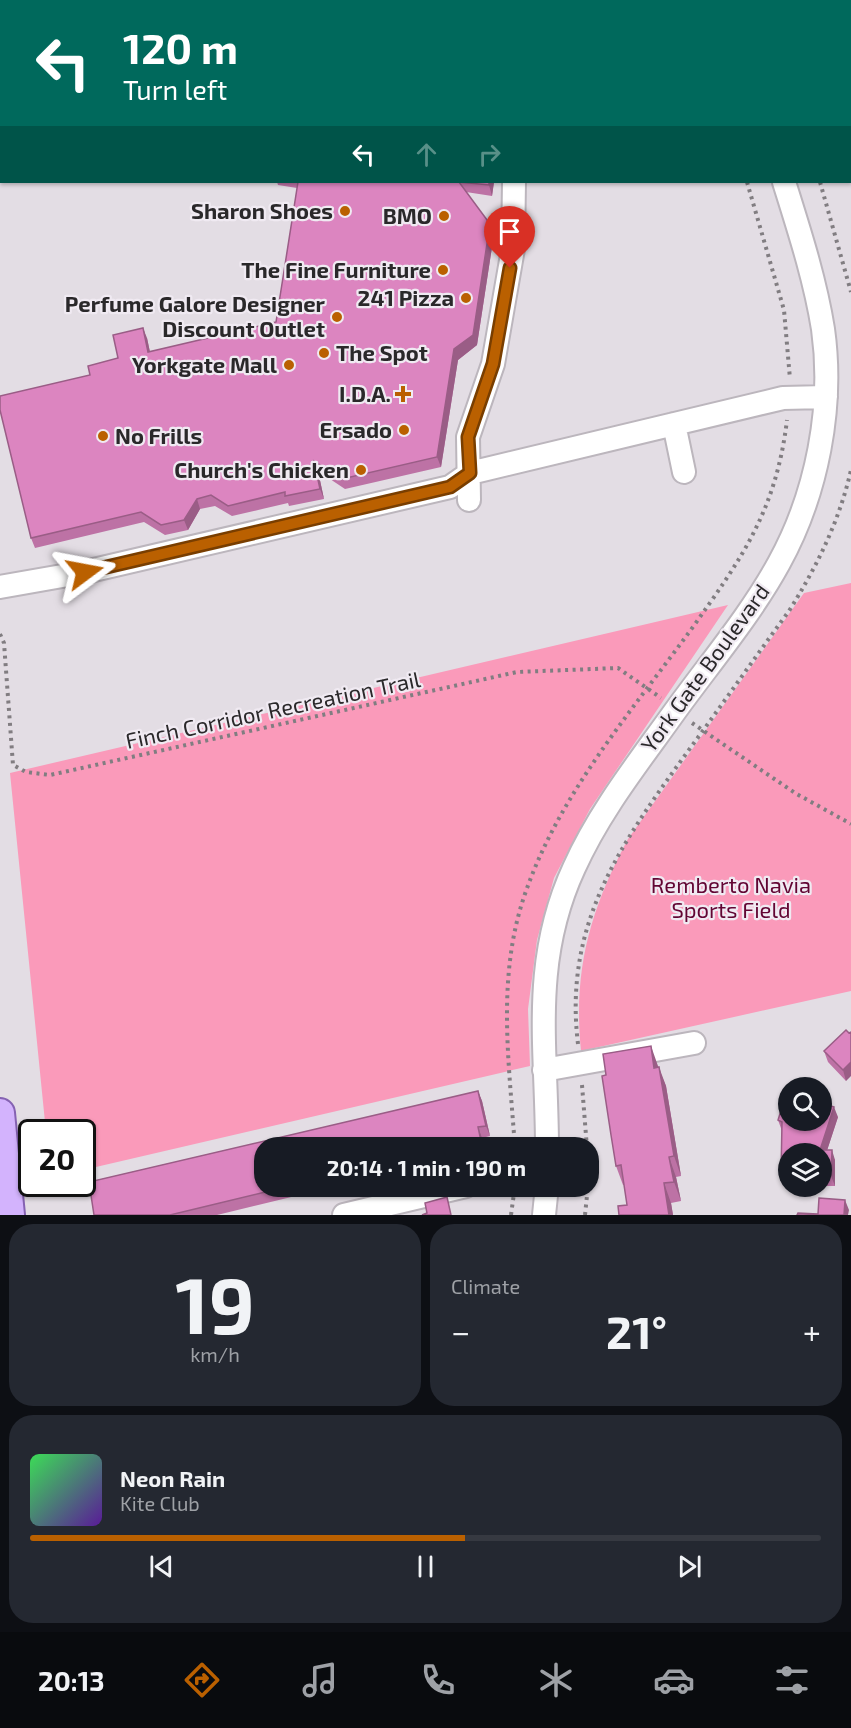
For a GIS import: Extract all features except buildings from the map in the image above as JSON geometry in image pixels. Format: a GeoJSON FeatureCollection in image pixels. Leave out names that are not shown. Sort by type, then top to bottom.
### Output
{"type":"FeatureCollection","features":[{"type":"Feature","properties":{"kind":"main road"},"geometry":{"type":"LineString","coordinates":[[0,1113],[10,1215]]}},
{"type":"Feature","properties":{"kind":"street"},"geometry":{"type":"LineString","coordinates":[[469,500],[468,437],[493,364],[513,249],[514,183]]}},
{"type":"Feature","properties":{"kind":"street","name":"York Gate Boulevard"},"geometry":{"type":"LineString","coordinates":[[547,1137],[542,1021],[544,979],[555,921],[573,869],[620,788],[748,611],[779,564],[798,526],[814,475],[826,397],[823,331],[813,279],[784,183]]}},
{"type":"Feature","properties":{"kind":"street"},"geometry":{"type":"LineString","coordinates":[[0,587],[166,554],[450,487],[470,473],[790,397],[826,397]]}},
{"type":"Feature","properties":{"kind":"street"},"geometry":{"type":"LineString","coordinates":[[674,424],[684,471]]}},
{"type":"Feature","properties":{"kind":"street"},"geometry":{"type":"LineString","coordinates":[[544,1070],[693,1043]]}},
{"type":"Feature","properties":{"kind":"street"},"geometry":{"type":"LineString","coordinates":[[344,1215],[420,1197]]}},
{"type":"Feature","properties":{"kind":"street"},"geometry":{"type":"LineString","coordinates":[[544,1215],[546,1197]]}},
{"type":"Feature","properties":{"kind":"path"},"geometry":{"type":"LineString","coordinates":[[514,1137],[505,1013],[514,939],[525,892],[565,804],[735,568],[755,534],[780,464],[790,397],[790,356],[784,310],[747,183]]}},
{"type":"Feature","properties":{"kind":"path"},"geometry":{"type":"LineString","coordinates":[[820,183],[851,292]]}},
{"type":"Feature","properties":{"kind":"path"},"geometry":{"type":"LineString","coordinates":[[586,1137],[574,1018],[584,943],[598,896],[627,837],[789,611],[810,577],[832,534],[851,470]]}},
{"type":"Feature","properties":{"kind":"path","name":"Finch Corridor Recreation Trail"},"geometry":{"type":"LineString","coordinates":[[0,634],[5,654],[13,765],[26,772],[50,775],[517,672],[618,668],[663,699]]}},
{"type":"Feature","properties":{"kind":"path"},"geometry":{"type":"LineString","coordinates":[[688,720],[795,793],[851,824]]}},
{"type":"Feature","properties":{"kind":"path"},"geometry":{"type":"LineString","coordinates":[[511,1215],[513,1197]]}},
{"type":"Feature","properties":{"kind":"path"},"geometry":{"type":"LineString","coordinates":[[585,1215],[587,1197]]}},
{"type":"Feature","properties":{"kind":"green space","name":"Remberto Navia Sports Field"},"geometry":{"type":"Polygon","coordinates":[[[851,583],[851,991],[581,1051],[580,994],[587,941],[604,891],[628,839],[804,593],[851,583]]]}},
{"type":"Feature","properties":{"kind":"green space"},"geometry":{"type":"Polygon","coordinates":[[[728,605],[590,809],[554,878],[537,940],[528,1009],[530,1066],[96,1167],[96,1119],[45,1119],[10,773],[728,605]]]}},
{"type":"Feature","properties":{"kind":"place","name":"Sharon Shoes"},"geometry":{"type":"Point","coordinates":[345,211]}},
{"type":"Feature","properties":{"kind":"place","name":"BMO"},"geometry":{"type":"Point","coordinates":[444,216]}},
{"type":"Feature","properties":{"kind":"place","name":"The Fine Furniture"},"geometry":{"type":"Point","coordinates":[443,270]}},
{"type":"Feature","properties":{"kind":"place","name":"241 Pizza"},"geometry":{"type":"Point","coordinates":[466,298]}},
{"type":"Feature","properties":{"kind":"place","name":"Perfume Galore Designer Discount Outlet"},"geometry":{"type":"Point","coordinates":[337,317]}},
{"type":"Feature","properties":{"kind":"place","name":"The Spot"},"geometry":{"type":"Point","coordinates":[324,353]}},
{"type":"Feature","properties":{"kind":"place","name":"Yorkgate Mall"},"geometry":{"type":"Point","coordinates":[289,365]}},
{"type":"Feature","properties":{"kind":"place","name":"I.D.A."},"geometry":{"type":"Point","coordinates":[403,394]}},
{"type":"Feature","properties":{"kind":"place","name":"Ersado"},"geometry":{"type":"Point","coordinates":[404,430]}},
{"type":"Feature","properties":{"kind":"place","name":"No Frills"},"geometry":{"type":"Point","coordinates":[103,436]}},
{"type":"Feature","properties":{"kind":"place","name":"Church's Chicken"},"geometry":{"type":"Point","coordinates":[361,470]}},
{"type":"Feature","properties":{"kind":"route"},"geometry":{"type":"LineString","coordinates":[[85,572],[450,487],[462,479],[470,473],[467,457],[468,437],[493,364],[510,268]]}}]}
